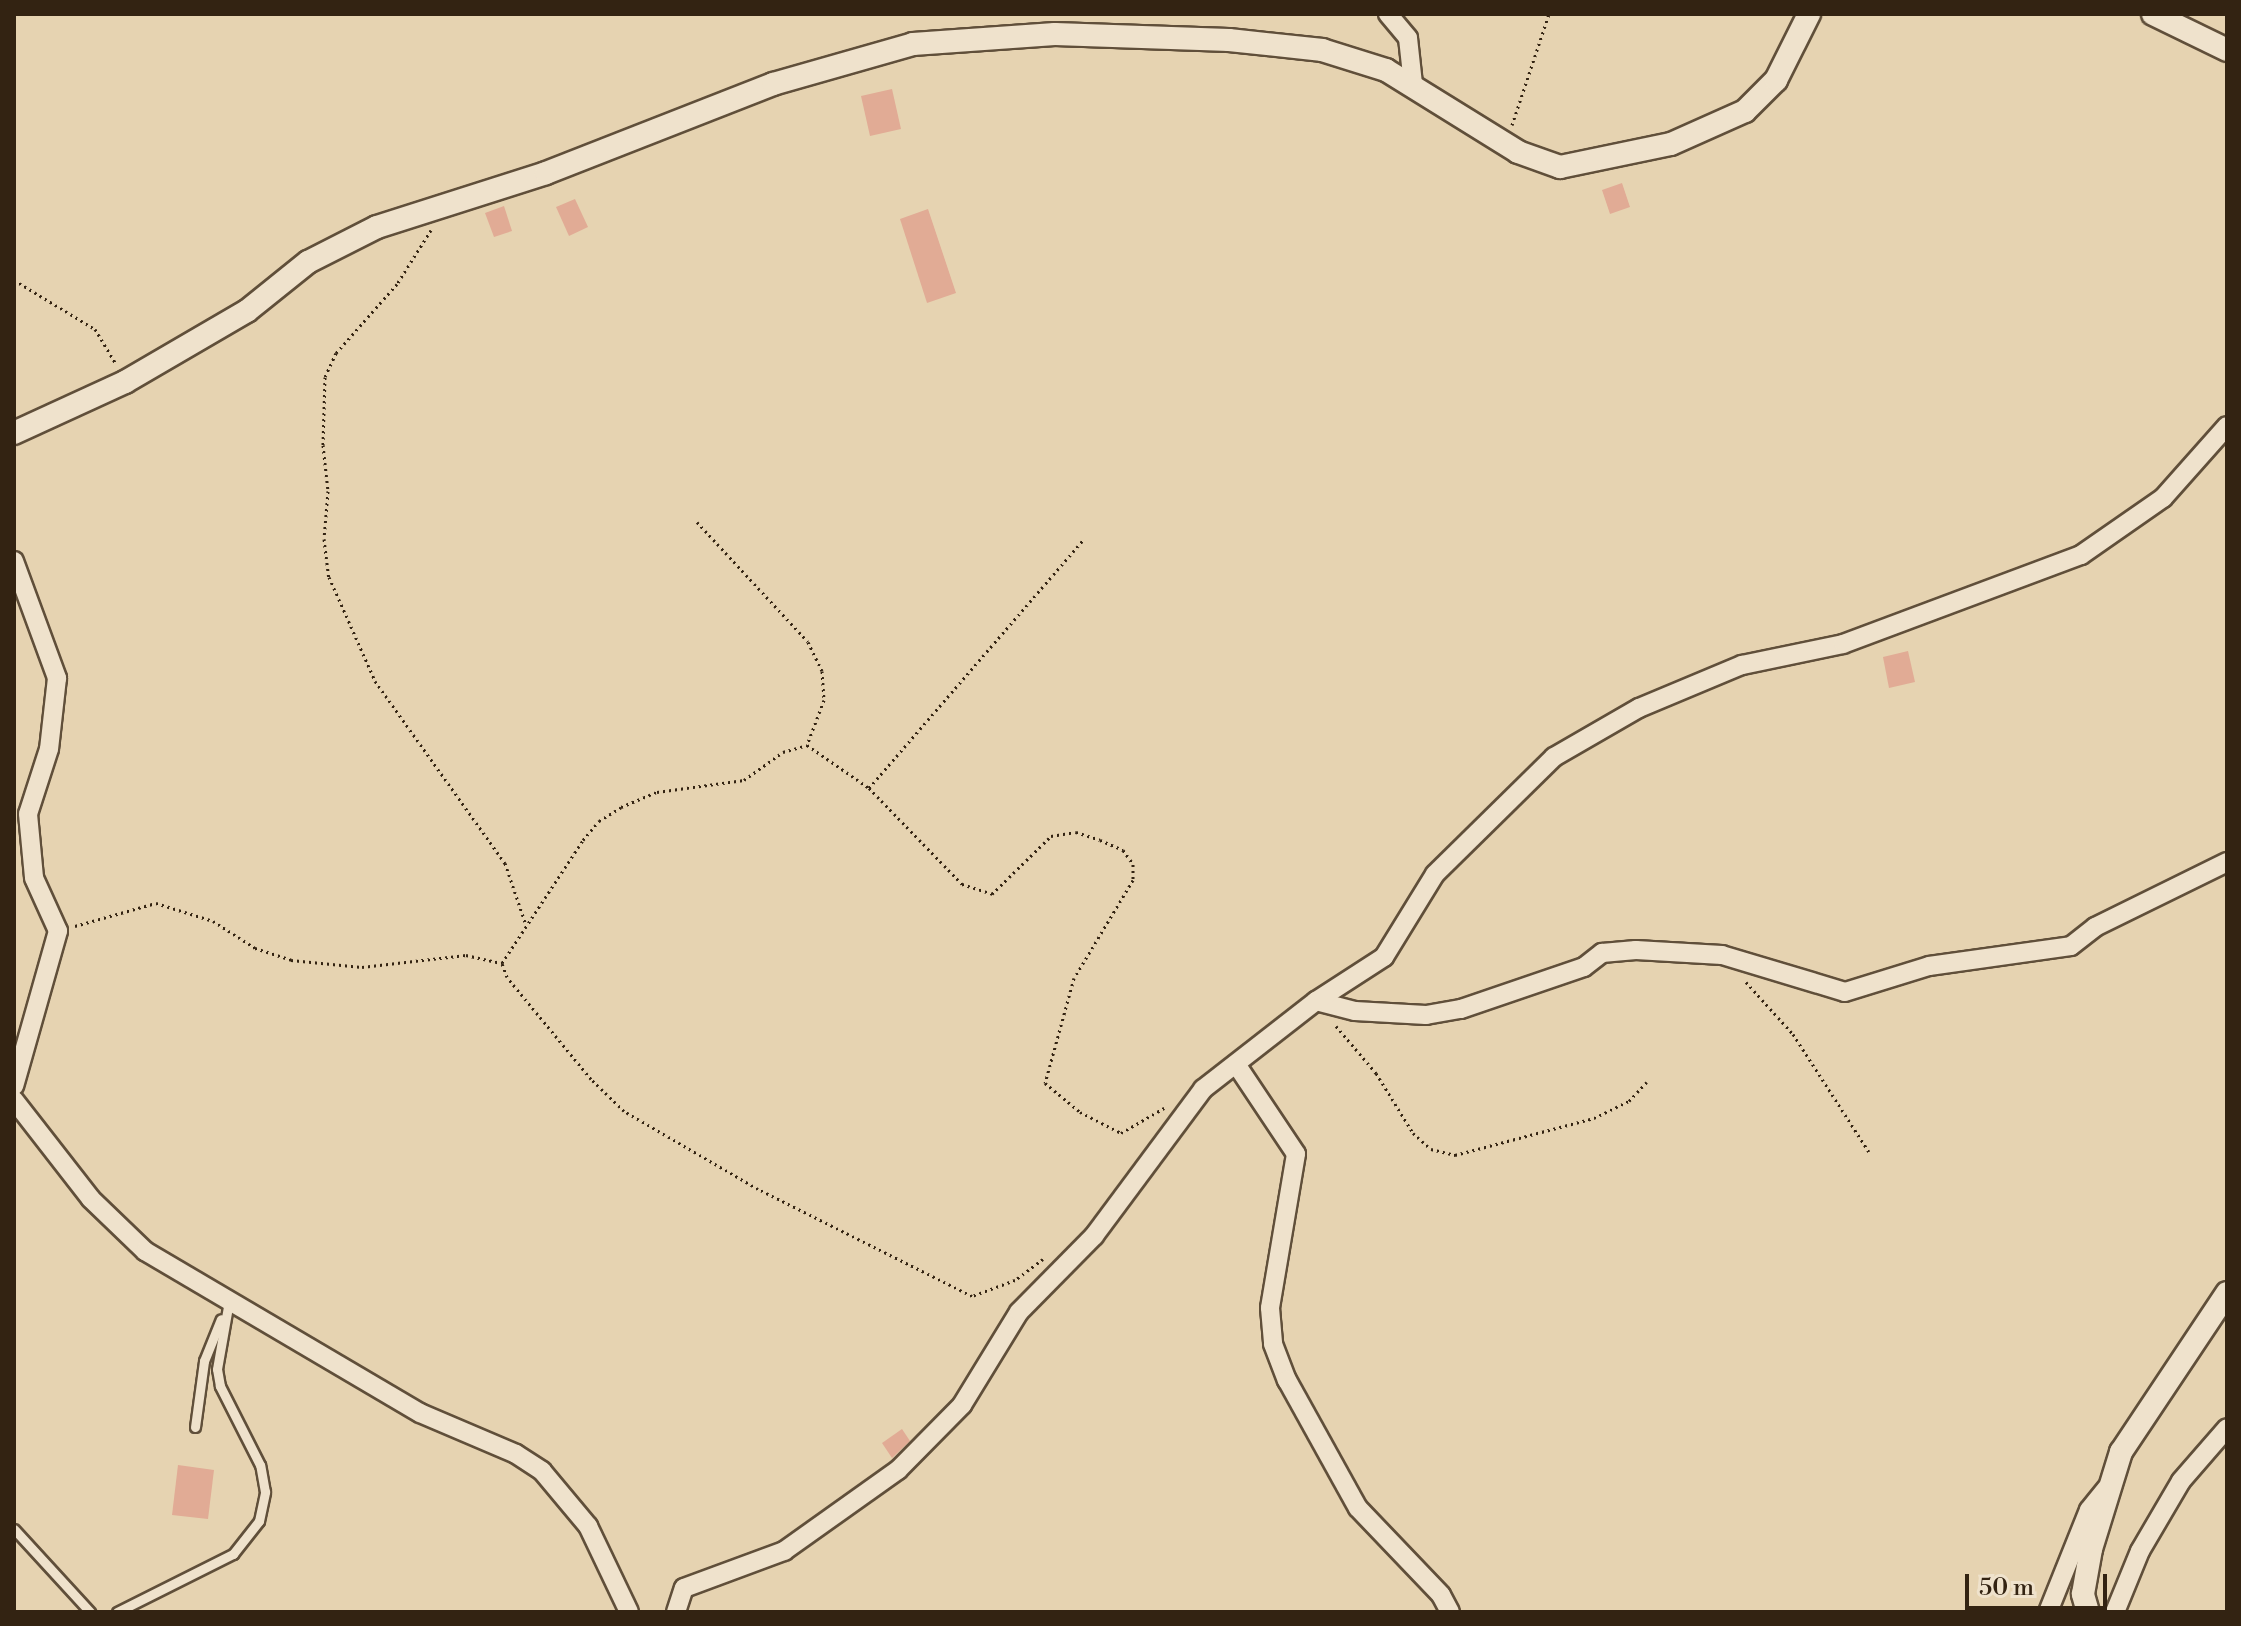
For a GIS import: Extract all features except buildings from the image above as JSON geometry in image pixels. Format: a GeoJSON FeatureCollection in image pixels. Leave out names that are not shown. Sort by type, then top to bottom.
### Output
{"type":"FeatureCollection","features":[{"type":"Feature","properties":{"kind":"street"},"geometry":{"type":"LineString","coordinates":[[1388,14],[1408,38],[1413,84]]}},
{"type":"Feature","properties":{"kind":"street"},"geometry":{"type":"LineString","coordinates":[[14,433],[125,382],[247,311],[308,262],[341,243],[443,205],[546,173],[773,84],[944,40],[1055,34],[1242,41],[1322,50],[1358,59],[1413,84],[1505,144],[1560,167],[1671,144],[1745,111],[1776,80],[1809,14]]}},
{"type":"Feature","properties":{"kind":"street"},"geometry":{"type":"LineString","coordinates":[[2153,14],[2227,50]]}},
{"type":"Feature","properties":{"kind":"street"},"geometry":{"type":"LineString","coordinates":[[676,1612],[684,1588],[784,1551],[898,1470],[962,1405],[1019,1312],[1094,1236],[1203,1089],[1316,1001],[1384,957],[1435,874],[1527,781],[1585,735],[1742,665],[1843,644],[2081,555],[2163,498],[2227,426]]}},
{"type":"Feature","properties":{"kind":"street"},"geometry":{"type":"LineString","coordinates":[[14,561],[57,678],[49,749],[28,814],[34,878],[58,931],[14,1086]]}},
{"type":"Feature","properties":{"kind":"street"},"geometry":{"type":"LineString","coordinates":[[1316,1001],[1355,1011],[1426,1015],[1584,967],[1602,953],[1722,955],[1845,992],[1929,966],[2071,946],[2095,927],[2227,862]]}},
{"type":"Feature","properties":{"kind":"street"},"geometry":{"type":"LineString","coordinates":[[1236,1064],[1296,1154],[1270,1308],[1273,1344],[1287,1380],[1358,1508],[1441,1595],[1450,1612]]}},
{"type":"Feature","properties":{"kind":"street"},"geometry":{"type":"LineString","coordinates":[[14,1100],[91,1199],[145,1251],[420,1413],[516,1454],[542,1471],[588,1526],[629,1612]]}},
{"type":"Feature","properties":{"kind":"street"},"geometry":{"type":"LineString","coordinates":[[2088,1612],[2083,1594],[2107,1488],[2136,1423],[2227,1293]]}},
{"type":"Feature","properties":{"kind":"street"},"geometry":{"type":"LineString","coordinates":[[2115,1612],[2140,1551],[2181,1481],[2227,1428]]}},
{"type":"Feature","properties":{"kind":"street"},"geometry":{"type":"LineString","coordinates":[[2048,1612],[2089,1510],[2107,1488]]}},
{"type":"Feature","properties":{"kind":"lane"},"geometry":{"type":"LineString","coordinates":[[195,1427],[204,1361],[229,1301]]}},
{"type":"Feature","properties":{"kind":"lane"},"geometry":{"type":"LineString","coordinates":[[117,1612],[233,1554],[259,1521],[265,1492],[260,1465],[220,1386],[217,1369],[229,1301]]}},
{"type":"Feature","properties":{"kind":"lane"},"geometry":{"type":"LineString","coordinates":[[14,1529],[90,1612]]}},
{"type":"Feature","properties":{"kind":"path"},"geometry":{"type":"LineString","coordinates":[[1505,144],[1549,14]]}},
{"type":"Feature","properties":{"kind":"path"},"geometry":{"type":"LineString","coordinates":[[443,205],[424,247],[366,323],[336,353],[325,377],[323,445],[328,491],[324,539],[329,577],[375,681],[505,863],[526,924]]}},
{"type":"Feature","properties":{"kind":"path"},"geometry":{"type":"LineString","coordinates":[[14,280],[95,329],[125,382]]}},
{"type":"Feature","properties":{"kind":"path"},"geometry":{"type":"LineString","coordinates":[[697,522],[808,642],[822,671],[824,700],[807,745]]}},
{"type":"Feature","properties":{"kind":"path"},"geometry":{"type":"LineString","coordinates":[[869,788],[1084,539]]}},
{"type":"Feature","properties":{"kind":"path"},"geometry":{"type":"LineString","coordinates":[[502,963],[583,840],[610,814],[657,792],[744,780],[783,752],[807,745]]}},
{"type":"Feature","properties":{"kind":"path"},"geometry":{"type":"LineString","coordinates":[[807,745],[869,788],[962,884],[992,894],[1051,836],[1076,832],[1123,850],[1133,864],[1133,880],[1074,978],[1045,1083],[1080,1112],[1121,1133],[1169,1104]]}},
{"type":"Feature","properties":{"kind":"path"},"geometry":{"type":"LineString","coordinates":[[58,931],[156,903],[213,921],[255,948],[291,960],[362,967],[466,955],[502,963]]}},
{"type":"Feature","properties":{"kind":"path"},"geometry":{"type":"LineString","coordinates":[[1722,955],[1793,1034],[1869,1152]]}},
{"type":"Feature","properties":{"kind":"path"},"geometry":{"type":"LineString","coordinates":[[502,963],[507,977],[591,1079],[624,1111],[758,1189],[972,1296],[1015,1280],[1053,1254]]}},
{"type":"Feature","properties":{"kind":"path"},"geometry":{"type":"LineString","coordinates":[[1316,1001],[1376,1073],[1413,1133],[1431,1149],[1455,1155],[1594,1118],[1629,1101],[1647,1082]]}}]}
